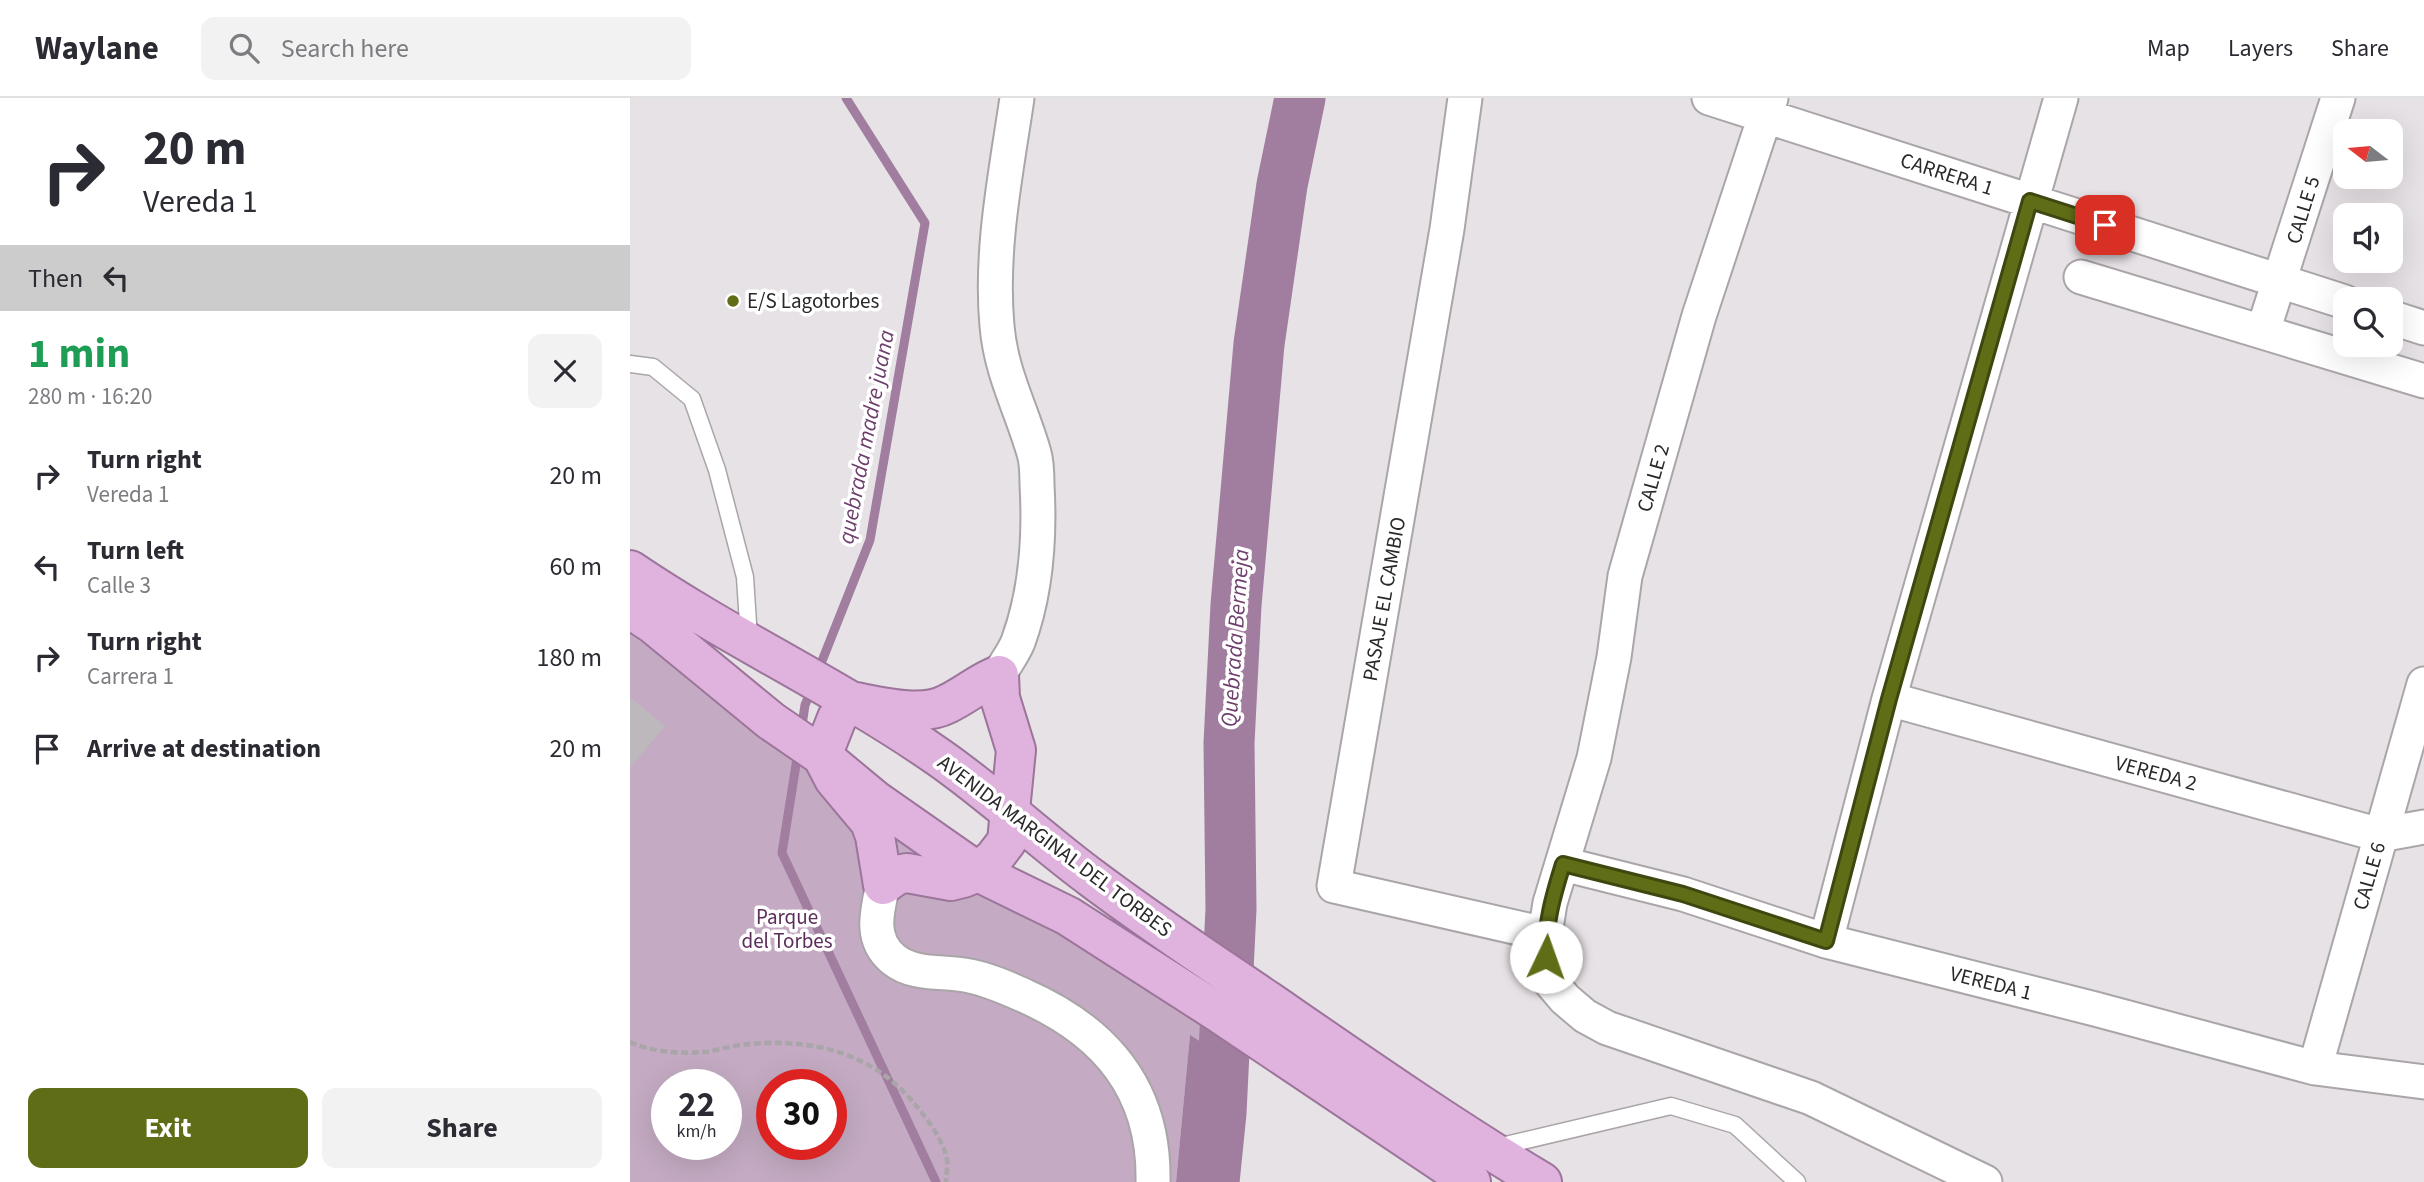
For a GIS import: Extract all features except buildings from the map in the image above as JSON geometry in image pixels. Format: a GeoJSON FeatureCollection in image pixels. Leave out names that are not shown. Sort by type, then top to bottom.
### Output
{"type":"FeatureCollection","features":[{"type":"Feature","properties":{"kind":"highway","name":"AVENIDA MARGINAL DEL TORBES"},"geometry":{"type":"LineString","coordinates":[[630,570],[662,592],[850,701],[936,755],[1010,810],[1092,878],[1310,1030],[1479,1166]]}},
{"type":"Feature","properties":{"kind":"highway","name":"AVENIDA MARGINAL DEL TORBES"},"geometry":{"type":"LineString","coordinates":[[630,609],[653,624],[771,721],[821,756],[875,800],[978,872],[1068,916],[1313,1076],[1479,1166],[1542,1182]]}},
{"type":"Feature","properties":{"kind":"highway"},"geometry":{"type":"LineString","coordinates":[[999,675],[1000,698],[1016,750],[1007,841],[994,858],[978,872],[951,881],[907,873],[897,875],[883,885],[870,822],[834,779],[821,756],[837,718],[850,701],[910,711],[944,706],[982,681],[999,675]]}},
{"type":"Feature","properties":{"kind":"street"},"geometry":{"type":"LineString","coordinates":[[999,675],[1017,644],[1027,607],[1036,560],[1038,508],[1036,456],[1003,366],[994,281],[1017,98]]}},
{"type":"Feature","properties":{"kind":"street","name":"PASAJE EL CAMBIO"},"geometry":{"type":"LineString","coordinates":[[1465,98],[1447,229],[1335,886],[1545,934]]}},
{"type":"Feature","properties":{"kind":"street","name":"CARRERA 1"},"geometry":{"type":"LineString","coordinates":[[1709,98],[1768,106],[2030,201],[2333,298]]}},
{"type":"Feature","properties":{"kind":"street"},"geometry":{"type":"LineString","coordinates":[[1826,941],[1889,699],[2061,98]]}},
{"type":"Feature","properties":{"kind":"street","name":"CALLE 5"},"geometry":{"type":"LineString","coordinates":[[2263,331],[2338,98]]}},
{"type":"Feature","properties":{"kind":"street","name":"CALLE 2"},"geometry":{"type":"LineString","coordinates":[[1768,106],[1699,316],[1625,576],[1614,657],[1594,758],[1550,904],[1545,934],[1548,979],[1564,999],[1585,1016],[1607,1028],[1811,1098],[1985,1182]]}},
{"type":"Feature","properties":{"kind":"street"},"geometry":{"type":"LineString","coordinates":[[2081,277],[2424,381]]}},
{"type":"Feature","properties":{"kind":"street"},"geometry":{"type":"LineString","coordinates":[[2403,321],[2424,328]]}},
{"type":"Feature","properties":{"kind":"street","name":"CALLE 6"},"geometry":{"type":"LineString","coordinates":[[2315,1068],[2424,684]]}},
{"type":"Feature","properties":{"kind":"street","name":"VEREDA 2"},"geometry":{"type":"LineString","coordinates":[[1889,699],[2380,835],[2424,827]]}},
{"type":"Feature","properties":{"kind":"street","name":"VEREDA 1"},"geometry":{"type":"LineString","coordinates":[[1563,864],[1683,894],[1826,941],[2315,1068],[2424,1082]]}},
{"type":"Feature","properties":{"kind":"street"},"geometry":{"type":"LineString","coordinates":[[883,885],[876,920],[877,930],[881,944],[895,961],[914,970],[957,973],[995,983],[1062,1014],[1083,1028],[1111,1055],[1132,1088],[1142,1112],[1151,1149],[1153,1182]]}},
{"type":"Feature","properties":{"kind":"lane"},"geometry":{"type":"LineString","coordinates":[[630,364],[653,367],[692,399],[718,470],[745,578],[750,645]]}},
{"type":"Feature","properties":{"kind":"lane"},"geometry":{"type":"LineString","coordinates":[[1479,1166],[1671,1106],[1735,1125],[1797,1182]]}},
{"type":"Feature","properties":{"kind":"path"},"geometry":{"type":"LineString","coordinates":[[630,1042],[674,1053],[705,1052],[740,1045],[778,1042],[819,1046],[859,1058],[897,1083],[929,1121],[947,1159],[946,1182]]}},
{"type":"Feature","properties":{"kind":"green space","name":"Parque del Torbes"},"geometry":{"type":"Polygon","coordinates":[[[630,609],[1218,1018],[1214,1051],[1190,1036],[1176,1182],[630,1182],[630,609]]]}},
{"type":"Feature","properties":{"kind":"shaded area"},"geometry":{"type":"Polygon","coordinates":[[[1190,1035],[1241,1068],[1230,1182],[1176,1182],[1190,1035]]]}},
{"type":"Feature","properties":{"kind":"waterway","name":"quebrada madre juana"},"geometry":{"type":"LineString","coordinates":[[818,671],[870,540],[925,223],[846,98]]}},
{"type":"Feature","properties":{"kind":"waterway","name":"Quebrada Bermeja"},"geometry":{"type":"LineString","coordinates":[[1214,1182],[1221,1113],[1231,909],[1229,743],[1236,605],[1259,344],[1282,185],[1300,98]]}},
{"type":"Feature","properties":{"kind":"waterway","name":"quebrada madre juana"},"geometry":{"type":"LineString","coordinates":[[801,732],[805,705],[812,688]]}},
{"type":"Feature","properties":{"kind":"waterway","name":"quebrada madre juana"},"geometry":{"type":"LineString","coordinates":[[798,752],[782,853],[936,1182]]}},
{"type":"Feature","properties":{"kind":"place","name":"E/S Lagotorbes"},"geometry":{"type":"Point","coordinates":[733,301]}},
{"type":"Feature","properties":{"kind":"route"},"geometry":{"type":"LineString","coordinates":[[1546,957],[1545,934],[1550,904],[1563,864],[1683,894],[1826,941],[1889,699],[2030,201],[2105,225]]}}]}
